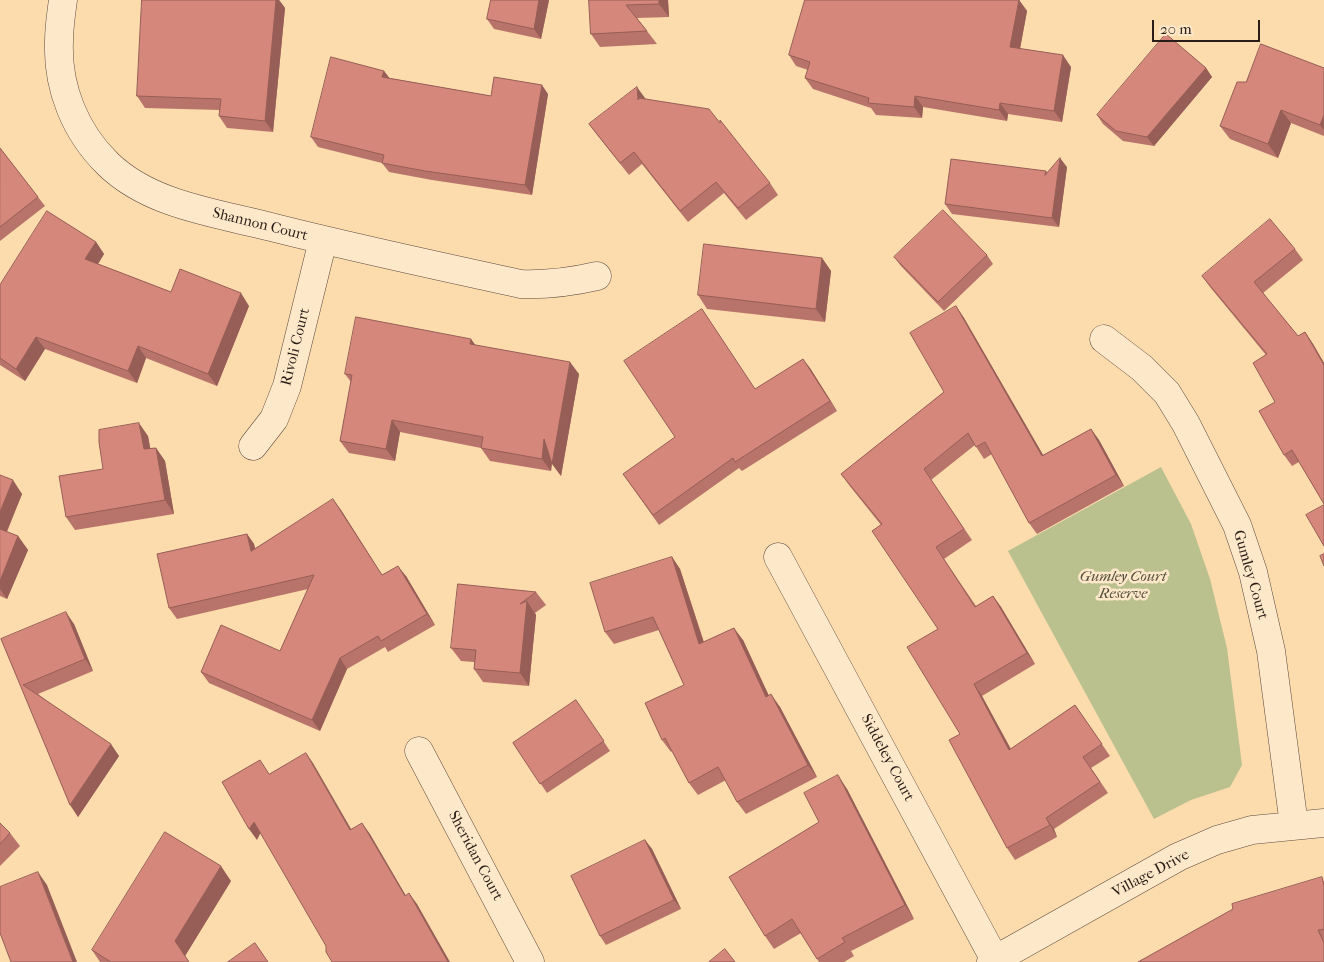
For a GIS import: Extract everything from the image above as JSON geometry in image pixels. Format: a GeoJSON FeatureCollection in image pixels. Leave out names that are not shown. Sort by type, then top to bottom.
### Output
{"type":"FeatureCollection","features":[{"type":"Feature","properties":{"kind":"street","name":"Shannon Court"},"geometry":{"type":"LineString","coordinates":[[62,0],[59,42],[61,80],[70,111],[86,138],[107,163],[124,178],[148,192],[176,202],[323,240],[521,284],[561,284],[597,276]]}},
{"type":"Feature","properties":{"kind":"street","name":"Rivoli Court"},"geometry":{"type":"LineString","coordinates":[[253,446],[274,419],[287,386],[323,240]]}},
{"type":"Feature","properties":{"kind":"street","name":"Gumley Court"},"geometry":{"type":"LineString","coordinates":[[1104,339],[1142,368],[1167,393],[1186,424],[1237,526],[1253,572],[1271,651],[1294,825]]}},
{"type":"Feature","properties":{"kind":"street","name":"Siddeley Court"},"geometry":{"type":"LineString","coordinates":[[778,557],[993,961]]}},
{"type":"Feature","properties":{"kind":"street","name":"Sheridan Court"},"geometry":{"type":"LineString","coordinates":[[419,751],[530,962]]}},
{"type":"Feature","properties":{"kind":"street","name":"Village Drive"},"geometry":{"type":"LineString","coordinates":[[993,961],[1186,854],[1217,840],[1252,830],[1324,823]]}},
{"type":"Feature","properties":{"kind":"green space","name":"Gumley Court Reserve"},"geometry":{"type":"Polygon","coordinates":[[[1161,467],[1191,524],[1210,579],[1227,648],[1242,765],[1230,787],[1191,800],[1154,819],[1008,551],[1161,467]]]}},
{"type":"Feature","properties":{"kind":"building"},"geometry":{"type":"Polygon","coordinates":[[[142,0],[276,0],[265,121],[219,116],[221,99],[137,96],[142,0]]]}},
{"type":"Feature","properties":{"kind":"building"},"geometry":{"type":"Polygon","coordinates":[[[491,0],[539,0],[534,29],[487,19],[491,0]]]}},
{"type":"Feature","properties":{"kind":"building"},"geometry":{"type":"Polygon","coordinates":[[[589,0],[659,0],[659,4],[626,5],[647,31],[591,34],[589,0]]]}},
{"type":"Feature","properties":{"kind":"building"},"geometry":{"type":"Polygon","coordinates":[[[805,0],[1019,0],[1010,47],[1063,55],[1054,111],[1000,103],[999,110],[915,96],[914,107],[868,103],[869,98],[805,78],[810,62],[789,55],[805,0]]]}},
{"type":"Feature","properties":{"kind":"building"},"geometry":{"type":"Polygon","coordinates":[[[1166,34],[1206,68],[1147,137],[1116,131],[1097,115],[1166,34]]]}},
{"type":"Feature","properties":{"kind":"building"},"geometry":{"type":"Polygon","coordinates":[[[1261,44],[1324,68],[1324,115],[1320,125],[1281,110],[1268,144],[1220,126],[1237,82],[1246,82],[1261,44]]]}},
{"type":"Feature","properties":{"kind":"building"},"geometry":{"type":"Polygon","coordinates":[[[331,57],[384,71],[382,77],[491,96],[494,77],[542,85],[525,185],[382,163],[384,155],[311,137],[331,57]]]}},
{"type":"Feature","properties":{"kind":"building"},"geometry":{"type":"Polygon","coordinates":[[[637,87],[638,100],[639,98],[709,109],[770,183],[738,208],[716,182],[680,211],[634,152],[620,163],[589,124],[637,87]]]}},
{"type":"Feature","properties":{"kind":"building"},"geometry":{"type":"Polygon","coordinates":[[[0,148],[38,197],[0,227],[0,148]]]}},
{"type":"Feature","properties":{"kind":"building"},"geometry":{"type":"Polygon","coordinates":[[[1060,158],[1052,218],[945,204],[951,159],[1046,171],[1045,175],[1060,158]]]}},
{"type":"Feature","properties":{"kind":"building"},"geometry":{"type":"Polygon","coordinates":[[[943,210],[987,255],[938,302],[894,257],[943,210]]]}},
{"type":"Feature","properties":{"kind":"building"},"geometry":{"type":"Polygon","coordinates":[[[47,211],[96,242],[85,259],[171,292],[180,269],[241,293],[208,374],[138,346],[128,371],[36,337],[16,369],[0,358],[0,285],[47,211]]]}},
{"type":"Feature","properties":{"kind":"building"},"geometry":{"type":"Polygon","coordinates":[[[1270,219],[1295,249],[1254,282],[1298,336],[1305,332],[1324,365],[1324,504],[1292,450],[1284,455],[1259,411],[1275,402],[1253,363],[1267,354],[1202,276],[1270,219]]]}},
{"type":"Feature","properties":{"kind":"building"},"geometry":{"type":"Polygon","coordinates":[[[704,244],[822,258],[816,309],[698,295],[704,244]]]}},
{"type":"Feature","properties":{"kind":"building"},"geometry":{"type":"Polygon","coordinates":[[[956,306],[1042,456],[1091,429],[1116,475],[1029,523],[985,442],[976,447],[968,433],[924,469],[964,529],[936,547],[975,607],[993,596],[1027,653],[974,684],[1009,750],[1075,705],[1102,744],[1083,757],[1100,782],[1046,818],[1050,825],[1007,848],[949,740],[960,734],[907,647],[938,629],[872,531],[882,524],[841,474],[944,392],[910,333],[956,306]]]}},
{"type":"Feature","properties":{"kind":"building"},"geometry":{"type":"Polygon","coordinates":[[[702,309],[755,389],[803,359],[830,401],[735,462],[733,458],[653,515],[623,474],[675,437],[624,361],[702,309]]]}},
{"type":"Feature","properties":{"kind":"building"},"geometry":{"type":"Polygon","coordinates":[[[356,317],[471,339],[470,344],[570,362],[552,464],[544,439],[542,459],[481,448],[483,437],[392,420],[386,449],[340,441],[352,375],[345,374],[356,317]]]}},
{"type":"Feature","properties":{"kind":"building"},"geometry":{"type":"Polygon","coordinates":[[[139,423],[144,449],[156,448],[165,500],[66,517],[59,476],[103,469],[99,430],[139,423]]]}},
{"type":"Feature","properties":{"kind":"building"},"geometry":{"type":"Polygon","coordinates":[[[0,475],[13,480],[0,512],[0,475]]]}},
{"type":"Feature","properties":{"kind":"building"},"geometry":{"type":"Polygon","coordinates":[[[333,499],[382,575],[398,566],[427,614],[381,641],[378,636],[340,658],[312,720],[201,672],[221,625],[280,651],[314,575],[169,608],[157,554],[247,534],[251,551],[333,499]]]}},
{"type":"Feature","properties":{"kind":"building"},"geometry":{"type":"Polygon","coordinates":[[[1324,505],[1324,546],[1306,515],[1324,505]]]}},
{"type":"Feature","properties":{"kind":"building"},"geometry":{"type":"Polygon","coordinates":[[[0,529],[18,536],[0,581],[0,529]]]}},
{"type":"Feature","properties":{"kind":"building"},"geometry":{"type":"Polygon","coordinates":[[[1324,554],[1324,566],[1320,556],[1324,554]]]}},
{"type":"Feature","properties":{"kind":"building"},"geometry":{"type":"Polygon","coordinates":[[[672,557],[699,644],[734,628],[766,697],[771,694],[808,765],[737,802],[718,767],[689,783],[665,738],[662,740],[645,703],[684,685],[653,617],[605,632],[590,583],[672,557]]]}},
{"type":"Feature","properties":{"kind":"building"},"geometry":{"type":"Polygon","coordinates":[[[458,584],[536,592],[520,604],[527,601],[520,673],[474,669],[476,650],[451,648],[458,584]]]}},
{"type":"Feature","properties":{"kind":"building"},"geometry":{"type":"Polygon","coordinates":[[[66,612],[85,659],[23,685],[111,744],[70,805],[1,639],[66,612]]]}},
{"type":"Feature","properties":{"kind":"building"},"geometry":{"type":"Polygon","coordinates":[[[576,700],[604,741],[540,784],[513,743],[576,700]]]}},
{"type":"Feature","properties":{"kind":"building"},"geometry":{"type":"Polygon","coordinates":[[[306,753],[350,830],[362,823],[405,896],[409,893],[448,962],[332,962],[326,952],[326,946],[254,822],[249,829],[222,782],[260,760],[269,774],[306,753]]]}},
{"type":"Feature","properties":{"kind":"building"},"geometry":{"type":"Polygon","coordinates":[[[838,775],[905,905],[842,938],[845,942],[817,959],[792,919],[765,936],[729,877],[819,822],[804,793],[838,775]]]}},
{"type":"Feature","properties":{"kind":"building"},"geometry":{"type":"Polygon","coordinates":[[[0,823],[10,833],[0,844],[0,823]]]}},
{"type":"Feature","properties":{"kind":"building"},"geometry":{"type":"Polygon","coordinates":[[[165,832],[221,866],[175,941],[189,962],[111,962],[92,950],[165,832]]]}},
{"type":"Feature","properties":{"kind":"building"},"geometry":{"type":"Polygon","coordinates":[[[645,840],[674,900],[600,936],[571,876],[645,840]]]}},
{"type":"Feature","properties":{"kind":"building"},"geometry":{"type":"Polygon","coordinates":[[[38,872],[73,962],[11,962],[0,933],[0,887],[38,872]]]}},
{"type":"Feature","properties":{"kind":"building"},"geometry":{"type":"Polygon","coordinates":[[[1322,877],[1324,885],[1324,929],[1318,930],[1324,943],[1324,962],[1138,962],[1233,909],[1232,904],[1322,877]]]}},
{"type":"Feature","properties":{"kind":"building"},"geometry":{"type":"Polygon","coordinates":[[[255,943],[268,962],[228,962],[255,943]]]}},
{"type":"Feature","properties":{"kind":"building"},"geometry":{"type":"Polygon","coordinates":[[[725,949],[735,962],[709,962],[725,949]]]}}]}
